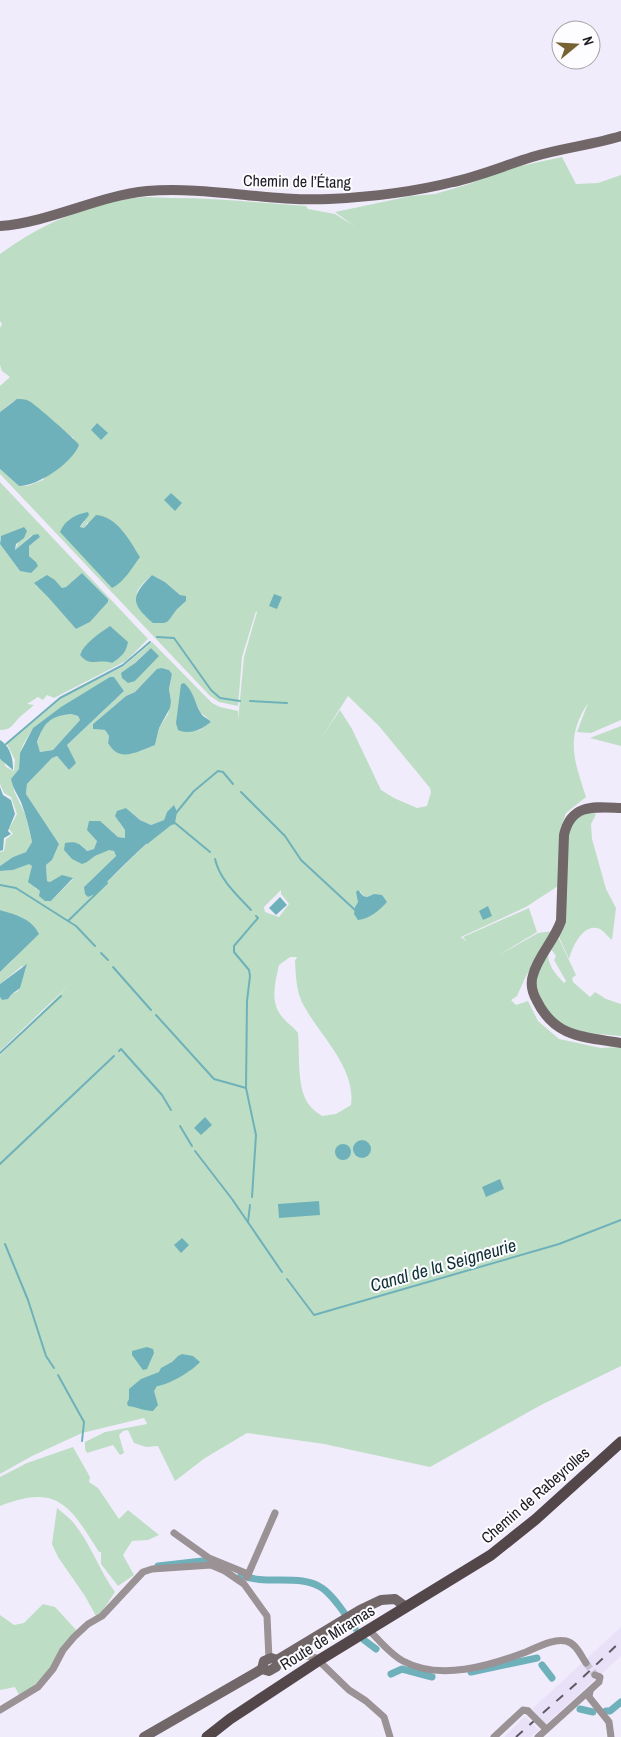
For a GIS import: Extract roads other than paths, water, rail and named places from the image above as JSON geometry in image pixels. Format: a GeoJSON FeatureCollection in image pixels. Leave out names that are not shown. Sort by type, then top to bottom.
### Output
{"type":"FeatureCollection","features":[{"type":"Feature","properties":{"kind":"main road","name":"Chemin de Rabeyrolles"},"geometry":{"type":"LineString","coordinates":[[468,1569],[526,1528],[621,1442]]}},
{"type":"Feature","properties":{"kind":"main road","name":"Route de Miramas"},"geometry":{"type":"LineString","coordinates":[[207,1737],[230,1719],[320,1660],[468,1569]]}},
{"type":"Feature","properties":{"kind":"street","name":"Chemin de l’Étang"},"geometry":{"type":"LineString","coordinates":[[0,226],[28,221],[107,198],[147,192],[188,191],[321,199],[370,196],[453,182],[532,157],[621,136]]}},
{"type":"Feature","properties":{"kind":"street"},"geometry":{"type":"LineString","coordinates":[[621,808],[592,808],[578,812],[571,816],[566,824],[561,921],[533,976],[533,990],[540,1007],[554,1026],[565,1032],[621,1043]]}},
{"type":"Feature","properties":{"kind":"street"},"geometry":{"type":"LineString","coordinates":[[244,1584],[275,1513]]}},
{"type":"Feature","properties":{"kind":"street"},"geometry":{"type":"LineString","coordinates":[[174,1533],[209,1558],[248,1574]]}},
{"type":"Feature","properties":{"kind":"street"},"geometry":{"type":"LineString","coordinates":[[0,1710],[38,1687],[53,1669],[63,1650],[88,1624],[102,1616],[143,1572],[152,1569],[211,1565],[225,1571],[244,1584],[267,1616],[273,1659],[278,1663],[276,1667],[269,1671],[262,1669],[144,1737]]}},
{"type":"Feature","properties":{"kind":"street"},"geometry":{"type":"LineString","coordinates":[[273,1659],[290,1652],[381,1600],[395,1599],[406,1607]]}},
{"type":"Feature","properties":{"kind":"street"},"geometry":{"type":"LineString","coordinates":[[369,1630],[393,1654],[414,1666],[426,1668],[447,1670],[470,1668],[505,1660],[558,1640],[569,1641],[573,1644],[586,1663]]}},
{"type":"Feature","properties":{"kind":"street"},"geometry":{"type":"LineString","coordinates":[[290,1652],[320,1660],[349,1690],[366,1701],[384,1717],[390,1737]]}},
{"type":"Feature","properties":{"kind":"street"},"geometry":{"type":"LineString","coordinates":[[538,1737],[599,1682],[600,1677],[595,1674]]}},
{"type":"Feature","properties":{"kind":"street"},"geometry":{"type":"LineString","coordinates":[[590,1691],[589,1696],[609,1722],[611,1737]]}},
{"type":"Feature","properties":{"kind":"street"},"geometry":{"type":"LineString","coordinates":[[494,1737],[522,1710],[528,1711],[545,1729]]}},
{"type":"Feature","properties":{"kind":"water"},"geometry":{"type":"Polygon","coordinates":[[[17,399],[29,401],[79,445],[69,459],[54,472],[35,482],[19,486],[0,469],[0,412],[17,399]]]}},
{"type":"Feature","properties":{"kind":"water"},"geometry":{"type":"Polygon","coordinates":[[[97,423],[108,433],[101,440],[91,430],[97,423]]]}},
{"type":"Feature","properties":{"kind":"water"},"geometry":{"type":"Polygon","coordinates":[[[171,493],[182,503],[175,511],[164,500],[171,493]]]}},
{"type":"Feature","properties":{"kind":"water"},"geometry":{"type":"Polygon","coordinates":[[[88,512],[89,515],[80,527],[84,528],[96,515],[104,516],[122,530],[140,557],[124,578],[112,588],[60,532],[71,518],[88,512]]]}},
{"type":"Feature","properties":{"kind":"water"},"geometry":{"type":"Polygon","coordinates":[[[24,527],[27,531],[24,538],[16,544],[15,550],[33,535],[38,534],[40,537],[29,546],[29,556],[38,566],[31,573],[20,571],[0,544],[1,536],[24,527]]]}},
{"type":"Feature","properties":{"kind":"water"},"geometry":{"type":"Polygon","coordinates":[[[82,573],[108,599],[108,602],[90,622],[76,629],[34,583],[47,575],[62,588],[66,587],[82,573]]]}},
{"type":"Feature","properties":{"kind":"water"},"geometry":{"type":"Polygon","coordinates":[[[152,575],[165,582],[180,595],[186,596],[186,601],[165,623],[153,623],[137,605],[137,594],[152,575]]]}},
{"type":"Feature","properties":{"kind":"water"},"geometry":{"type":"Polygon","coordinates":[[[274,594],[282,597],[277,609],[269,606],[274,594]]]}},
{"type":"Feature","properties":{"kind":"water"},"geometry":{"type":"Polygon","coordinates":[[[110,626],[128,642],[123,654],[112,663],[102,661],[91,662],[84,659],[80,655],[85,646],[110,626]]]}},
{"type":"Feature","properties":{"kind":"water"},"geometry":{"type":"Polygon","coordinates":[[[151,648],[159,656],[135,681],[128,683],[122,678],[121,673],[151,648]]]}},
{"type":"Feature","properties":{"kind":"water"},"geometry":{"type":"Polygon","coordinates":[[[157,669],[169,670],[172,674],[169,689],[171,701],[170,708],[159,728],[155,745],[130,754],[116,752],[108,743],[109,736],[105,730],[93,729],[93,724],[126,696],[135,692],[157,669]]]}},
{"type":"Feature","properties":{"kind":"water"},"geometry":{"type":"Polygon","coordinates":[[[110,677],[114,677],[124,691],[67,745],[76,763],[69,770],[57,756],[52,758],[27,784],[26,794],[59,844],[52,860],[46,865],[47,881],[50,882],[62,875],[73,878],[51,901],[45,901],[39,896],[40,891],[28,882],[32,866],[29,864],[13,870],[0,871],[0,866],[13,857],[26,852],[32,842],[23,807],[11,779],[19,769],[20,753],[33,728],[61,707],[110,677]],[[64,715],[53,719],[45,725],[37,742],[40,752],[53,750],[80,720],[78,716],[64,715]]]}},
{"type":"Feature","properties":{"kind":"water"},"geometry":{"type":"Polygon","coordinates":[[[184,683],[190,690],[202,715],[211,722],[191,732],[178,730],[176,723],[181,684],[184,683]]]}},
{"type":"Feature","properties":{"kind":"water"},"geometry":{"type":"Polygon","coordinates":[[[0,740],[10,753],[13,770],[0,759],[0,740]]]}},
{"type":"Feature","properties":{"kind":"water"},"geometry":{"type":"Polygon","coordinates":[[[0,787],[3,795],[11,800],[15,814],[8,831],[11,834],[4,838],[3,850],[0,851],[0,787]]]}},
{"type":"Feature","properties":{"kind":"water"},"geometry":{"type":"Polygon","coordinates":[[[174,805],[177,812],[175,823],[157,834],[95,894],[88,897],[85,894],[84,887],[116,856],[114,851],[109,850],[82,864],[72,859],[64,850],[65,843],[77,843],[87,851],[94,849],[97,841],[87,830],[89,821],[100,821],[118,837],[125,838],[125,830],[115,816],[117,811],[126,808],[140,820],[151,825],[164,820],[167,812],[174,805]]]}},
{"type":"Feature","properties":{"kind":"water"},"geometry":{"type":"Polygon","coordinates":[[[358,890],[363,896],[367,897],[374,894],[382,895],[387,902],[374,914],[358,920],[354,914],[358,902],[356,892],[358,890]]]}},
{"type":"Feature","properties":{"kind":"water"},"geometry":{"type":"Polygon","coordinates":[[[280,897],[287,905],[276,915],[269,908],[280,897]]]}},
{"type":"Feature","properties":{"kind":"water"},"geometry":{"type":"Polygon","coordinates":[[[488,906],[492,916],[483,920],[479,911],[488,906]]]}},
{"type":"Feature","properties":{"kind":"water"},"geometry":{"type":"Polygon","coordinates":[[[0,910],[32,924],[39,934],[0,972],[0,910]]]}},
{"type":"Feature","properties":{"kind":"water"},"geometry":{"type":"Polygon","coordinates":[[[27,964],[20,988],[8,999],[2,1000],[0,997],[0,984],[27,964]]]}},
{"type":"Feature","properties":{"kind":"water"},"geometry":{"type":"Polygon","coordinates":[[[205,1117],[212,1125],[201,1135],[194,1128],[205,1117]]]}},
{"type":"Feature","properties":{"kind":"water"},"geometry":{"type":"Polygon","coordinates":[[[362,1140],[368,1143],[371,1149],[368,1155],[362,1158],[356,1155],[353,1149],[356,1143],[362,1140]]]}},
{"type":"Feature","properties":{"kind":"water"},"geometry":{"type":"Polygon","coordinates":[[[343,1144],[349,1146],[351,1152],[349,1158],[343,1160],[337,1158],[335,1152],[337,1146],[343,1144]]]}},
{"type":"Feature","properties":{"kind":"water"},"geometry":{"type":"Polygon","coordinates":[[[500,1179],[504,1189],[486,1197],[482,1187],[500,1179]]]}},
{"type":"Feature","properties":{"kind":"water"},"geometry":{"type":"Polygon","coordinates":[[[319,1201],[320,1215],[279,1218],[278,1204],[319,1201]]]}},
{"type":"Feature","properties":{"kind":"water"},"geometry":{"type":"Polygon","coordinates":[[[182,1238],[189,1245],[181,1253],[174,1245],[182,1238]]]}},
{"type":"Feature","properties":{"kind":"water"},"geometry":{"type":"Polygon","coordinates":[[[147,1347],[153,1349],[154,1353],[147,1369],[143,1370],[132,1355],[132,1351],[147,1347]]]}},
{"type":"Feature","properties":{"kind":"water"},"geometry":{"type":"Polygon","coordinates":[[[182,1354],[193,1356],[200,1362],[180,1377],[157,1386],[154,1391],[158,1405],[153,1411],[128,1406],[129,1389],[141,1379],[159,1372],[161,1368],[182,1354]]]}},
{"type":"Feature","properties":{"kind":"waterway"},"geometry":{"type":"LineString","coordinates":[[157,637],[174,638],[211,690],[220,698],[240,701]]}},
{"type":"Feature","properties":{"kind":"waterway"},"geometry":{"type":"LineString","coordinates":[[6,744],[60,698],[123,665],[150,642]]}},
{"type":"Feature","properties":{"kind":"waterway"},"geometry":{"type":"LineString","coordinates":[[250,701],[287,703]]}},
{"type":"Feature","properties":{"kind":"waterway"},"geometry":{"type":"LineString","coordinates":[[176,813],[194,791],[218,771],[223,772],[233,784]]}},
{"type":"Feature","properties":{"kind":"waterway"},"geometry":{"type":"LineString","coordinates":[[241,792],[285,836],[301,860],[355,910]]}},
{"type":"Feature","properties":{"kind":"waterway"},"geometry":{"type":"LineString","coordinates":[[147,843],[171,824],[175,823],[210,852]]}},
{"type":"Feature","properties":{"kind":"waterway"},"geometry":{"type":"LineString","coordinates":[[215,859],[217,867],[225,880],[251,910]]}},
{"type":"Feature","properties":{"kind":"waterway"},"geometry":{"type":"LineString","coordinates":[[0,885],[16,888],[68,921],[107,883]]}},
{"type":"Feature","properties":{"kind":"waterway"},"geometry":{"type":"LineString","coordinates":[[252,1197],[256,1135],[246,1088],[247,1001],[250,976],[249,970],[234,952],[234,946],[258,918],[256,916]]}},
{"type":"Feature","properties":{"kind":"waterway"},"geometry":{"type":"LineString","coordinates":[[68,921],[76,926],[95,946]]}},
{"type":"Feature","properties":{"kind":"waterway"},"geometry":{"type":"LineString","coordinates":[[101,953],[108,960]]}},
{"type":"Feature","properties":{"kind":"waterway"},"geometry":{"type":"LineString","coordinates":[[113,967],[151,1010]]}},
{"type":"Feature","properties":{"kind":"waterway"},"geometry":{"type":"LineString","coordinates":[[0,1053],[61,996]]}},
{"type":"Feature","properties":{"kind":"waterway"},"geometry":{"type":"LineString","coordinates":[[156,1015],[214,1079],[246,1088]]}},
{"type":"Feature","properties":{"kind":"waterway"},"geometry":{"type":"LineString","coordinates":[[119,1051],[121,1049],[162,1095],[171,1110]]}},
{"type":"Feature","properties":{"kind":"waterway"},"geometry":{"type":"LineString","coordinates":[[0,1164],[114,1056]]}},
{"type":"Feature","properties":{"kind":"waterway"},"geometry":{"type":"LineString","coordinates":[[180,1126],[192,1146]]}},
{"type":"Feature","properties":{"kind":"waterway"},"geometry":{"type":"LineString","coordinates":[[195,1151],[232,1199],[282,1272]]}},
{"type":"Feature","properties":{"kind":"waterway"},"geometry":{"type":"LineString","coordinates":[[248,1222],[250,1205]]}},
{"type":"Feature","properties":{"kind":"waterway","name":"Canal de la Seigneurie"},"geometry":{"type":"LineString","coordinates":[[287,1279],[314,1315],[559,1244],[621,1220]]}},
{"type":"Feature","properties":{"kind":"waterway"},"geometry":{"type":"LineString","coordinates":[[5,1244],[28,1300],[46,1356],[54,1368]]}},
{"type":"Feature","properties":{"kind":"waterway"},"geometry":{"type":"LineString","coordinates":[[58,1375],[84,1422],[82,1441]]}},
{"type":"Feature","properties":{"kind":"waterway"},"geometry":{"type":"LineString","coordinates":[[158,1566],[211,1560],[214,1562]]}},
{"type":"Feature","properties":{"kind":"waterway"},"geometry":{"type":"LineString","coordinates":[[241,1575],[261,1580],[304,1581],[322,1588],[340,1606],[355,1628]]}},
{"type":"Feature","properties":{"kind":"waterway"},"geometry":{"type":"LineString","coordinates":[[364,1640],[376,1649]]}},
{"type":"Feature","properties":{"kind":"waterway"},"geometry":{"type":"LineString","coordinates":[[471,1672],[537,1658]]}},
{"type":"Feature","properties":{"kind":"waterway"},"geometry":{"type":"LineString","coordinates":[[542,1665],[552,1678]]}},
{"type":"Feature","properties":{"kind":"waterway"},"geometry":{"type":"LineString","coordinates":[[391,1674],[402,1669],[432,1677]]}},
{"type":"Feature","properties":{"kind":"waterway"},"geometry":{"type":"LineString","coordinates":[[606,1711],[610,1711],[621,1702]]}},
{"type":"Feature","properties":{"kind":"waterway"},"geometry":{"type":"LineString","coordinates":[[580,1709],[593,1712]]}},
{"type":"Feature","properties":{"kind":"tunnel"},"geometry":{"type":"LineString","coordinates":[[586,1663],[595,1675]]}},
{"type":"Feature","properties":{"kind":"railway"},"geometry":{"type":"LineString","coordinates":[[516,1737],[621,1641]]}}]}
